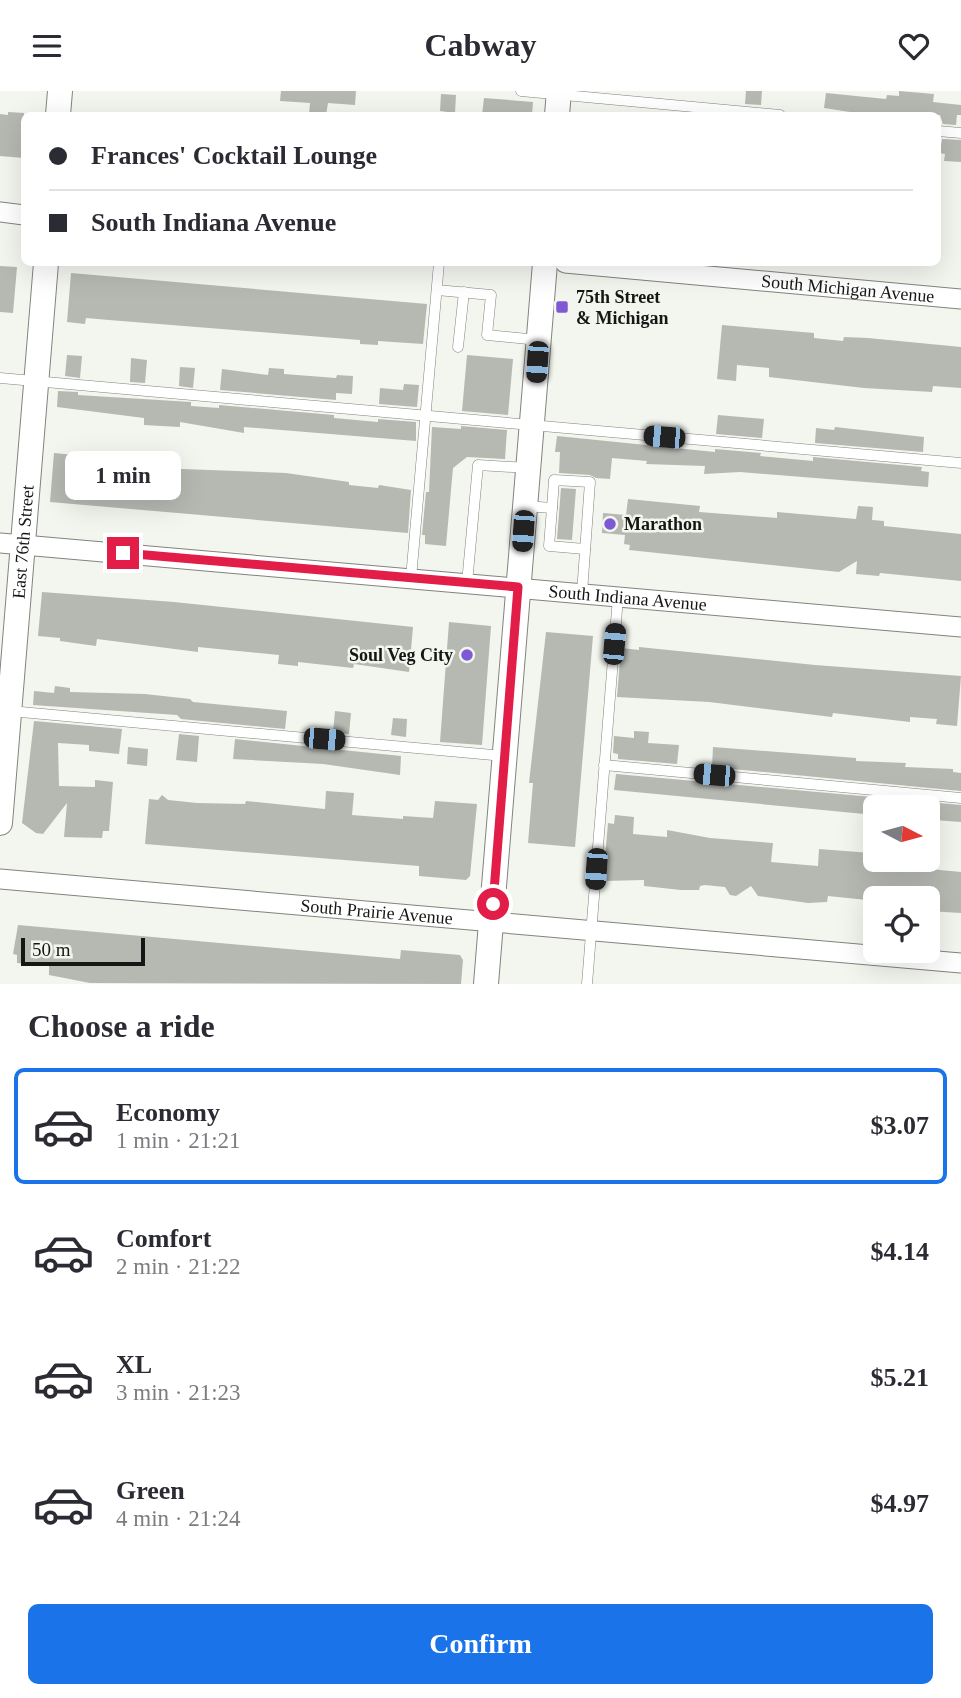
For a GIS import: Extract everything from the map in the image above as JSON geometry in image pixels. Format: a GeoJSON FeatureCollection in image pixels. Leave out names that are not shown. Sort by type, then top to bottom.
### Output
{"type":"FeatureCollection","features":[{"type":"Feature","properties":{"kind":"street"},"geometry":{"type":"LineString","coordinates":[[58,112],[60,91]]}},
{"type":"Feature","properties":{"kind":"street"},"geometry":{"type":"LineString","coordinates":[[0,212],[21,215]]}},
{"type":"Feature","properties":{"kind":"street","name":"East 76th Street"},"geometry":{"type":"LineString","coordinates":[[0,823],[11,544],[36,381],[46,266]]}},
{"type":"Feature","properties":{"kind":"street"},"geometry":{"type":"LineString","coordinates":[[486,984],[545,266]]}},
{"type":"Feature","properties":{"kind":"street","name":"South Michigan Avenue"},"geometry":{"type":"LineString","coordinates":[[598,266],[961,299]]}},
{"type":"Feature","properties":{"kind":"street","name":"South Indiana Avenue"},"geometry":{"type":"LineString","coordinates":[[11,544],[961,627]]}},
{"type":"Feature","properties":{"kind":"street","name":"South Prairie Avenue"},"geometry":{"type":"LineString","coordinates":[[0,879],[961,963]]}},
{"type":"Feature","properties":{"kind":"lane"},"geometry":{"type":"LineString","coordinates":[[521,91],[558,100],[736,112]]}},
{"type":"Feature","properties":{"kind":"lane"},"geometry":{"type":"LineString","coordinates":[[941,131],[961,133]]}},
{"type":"Feature","properties":{"kind":"lane"},"geometry":{"type":"LineString","coordinates":[[411,578],[439,266]]}},
{"type":"Feature","properties":{"kind":"lane"},"geometry":{"type":"LineString","coordinates":[[437,290],[491,295],[488,335],[538,340]]}},
{"type":"Feature","properties":{"kind":"lane"},"geometry":{"type":"LineString","coordinates":[[458,347],[464,292]]}},
{"type":"Feature","properties":{"kind":"lane"},"geometry":{"type":"LineString","coordinates":[[0,378],[961,463]]}},
{"type":"Feature","properties":{"kind":"lane"},"geometry":{"type":"LineString","coordinates":[[467,583],[478,465],[528,468]]}},
{"type":"Feature","properties":{"kind":"lane"},"geometry":{"type":"LineString","coordinates":[[582,593],[590,482],[554,480],[549,546],[585,549]]}},
{"type":"Feature","properties":{"kind":"lane"},"geometry":{"type":"LineString","coordinates":[[525,506],[552,508]]}},
{"type":"Feature","properties":{"kind":"lane"},"geometry":{"type":"LineString","coordinates":[[587,984],[618,597]]}},
{"type":"Feature","properties":{"kind":"lane"},"geometry":{"type":"LineString","coordinates":[[5,711],[505,756]]}},
{"type":"Feature","properties":{"kind":"lane"},"geometry":{"type":"LineString","coordinates":[[604,765],[961,798]]}},
{"type":"Feature","properties":{"kind":"building"},"geometry":{"type":"Polygon","coordinates":[[[281,91],[356,91],[355,105],[328,103],[326,112],[309,112],[310,103],[280,101],[281,91]]]}},
{"type":"Feature","properties":{"kind":"building"},"geometry":{"type":"Polygon","coordinates":[[[746,91],[762,91],[761,105],[745,104],[746,91]]]}},
{"type":"Feature","properties":{"kind":"building"},"geometry":{"type":"Polygon","coordinates":[[[899,91],[934,94],[933,102],[961,105],[961,115],[957,115],[956,125],[943,124],[941,112],[850,112],[824,108],[826,93],[886,99],[887,95],[899,96],[899,91]]]}},
{"type":"Feature","properties":{"kind":"building"},"geometry":{"type":"Polygon","coordinates":[[[441,94],[456,95],[455,112],[440,111],[441,94]]]}},
{"type":"Feature","properties":{"kind":"building"},"geometry":{"type":"Polygon","coordinates":[[[484,98],[533,102],[532,112],[482,112],[484,98]]]}},
{"type":"Feature","properties":{"kind":"building"},"geometry":{"type":"Polygon","coordinates":[[[8,112],[21,113],[21,158],[0,156],[0,114],[8,115],[8,112]]]}},
{"type":"Feature","properties":{"kind":"building"},"geometry":{"type":"Polygon","coordinates":[[[942,139],[961,140],[961,162],[944,161],[945,154],[941,153],[942,139]]]}},
{"type":"Feature","properties":{"kind":"building"},"geometry":{"type":"Polygon","coordinates":[[[0,266],[17,267],[13,313],[0,312],[0,266]]]}},
{"type":"Feature","properties":{"kind":"building"},"geometry":{"type":"Polygon","coordinates":[[[71,273],[427,304],[423,344],[378,341],[378,345],[360,344],[360,340],[86,318],[85,324],[67,322],[71,273]]]}},
{"type":"Feature","properties":{"kind":"building"},"geometry":{"type":"Polygon","coordinates":[[[722,325],[814,333],[814,338],[843,341],[844,337],[868,338],[961,347],[961,388],[933,386],[932,392],[864,388],[769,377],[769,368],[737,365],[736,381],[717,379],[722,325]]]}},
{"type":"Feature","properties":{"kind":"building"},"geometry":{"type":"Polygon","coordinates":[[[67,355],[82,356],[80,378],[65,376],[67,355]]]}},
{"type":"Feature","properties":{"kind":"building"},"geometry":{"type":"Polygon","coordinates":[[[467,355],[513,359],[508,415],[462,411],[467,355]]]}},
{"type":"Feature","properties":{"kind":"building"},"geometry":{"type":"Polygon","coordinates":[[[131,358],[147,360],[145,383],[130,382],[131,358]]]}},
{"type":"Feature","properties":{"kind":"building"},"geometry":{"type":"Polygon","coordinates":[[[180,367],[195,368],[193,388],[179,386],[180,367]]]}},
{"type":"Feature","properties":{"kind":"building"},"geometry":{"type":"Polygon","coordinates":[[[269,368],[284,369],[284,374],[336,378],[337,375],[353,376],[352,394],[336,393],[336,400],[220,390],[222,369],[268,375],[269,368]]]}},
{"type":"Feature","properties":{"kind":"building"},"geometry":{"type":"Polygon","coordinates":[[[404,384],[419,385],[417,407],[379,404],[380,388],[403,390],[404,384]]]}},
{"type":"Feature","properties":{"kind":"building"},"geometry":{"type":"Polygon","coordinates":[[[58,391],[78,392],[78,395],[191,402],[191,406],[219,408],[219,405],[334,415],[334,418],[378,422],[378,419],[416,422],[416,441],[244,427],[244,433],[180,422],[180,427],[144,425],[144,418],[57,407],[58,391]]]}},
{"type":"Feature","properties":{"kind":"building"},"geometry":{"type":"Polygon","coordinates":[[[718,415],[764,419],[762,438],[716,434],[718,415]]]}},
{"type":"Feature","properties":{"kind":"building"},"geometry":{"type":"Polygon","coordinates":[[[461,426],[507,430],[505,459],[467,457],[453,468],[446,546],[425,544],[425,535],[422,535],[426,492],[429,492],[432,427],[461,429],[461,426]]]}},
{"type":"Feature","properties":{"kind":"building"},"geometry":{"type":"Polygon","coordinates":[[[835,427],[924,437],[923,452],[815,443],[816,428],[834,430],[835,427]]]}},
{"type":"Feature","properties":{"kind":"building"},"geometry":{"type":"Polygon","coordinates":[[[557,436],[715,452],[715,449],[761,453],[760,456],[813,461],[813,457],[922,467],[921,471],[929,472],[928,487],[740,472],[704,474],[705,466],[646,464],[647,461],[612,458],[610,479],[559,473],[560,452],[555,452],[557,436]]]}},
{"type":"Feature","properties":{"kind":"building"},"geometry":{"type":"Polygon","coordinates":[[[54,453],[157,463],[156,468],[286,473],[349,482],[349,485],[378,488],[379,485],[411,490],[408,533],[50,502],[54,453]]]}},
{"type":"Feature","properties":{"kind":"building","name":"Marathon"},"geometry":{"type":"Polygon","coordinates":[[[561,488],[576,489],[572,540],[557,539],[561,488]]]}},
{"type":"Feature","properties":{"kind":"building"},"geometry":{"type":"Polygon","coordinates":[[[628,499],[700,506],[699,512],[777,518],[777,512],[856,519],[858,506],[873,507],[872,520],[884,521],[884,526],[961,534],[961,581],[880,573],[879,576],[856,574],[857,561],[839,572],[629,550],[630,545],[624,544],[625,535],[602,533],[603,513],[626,515],[628,499]]]}},
{"type":"Feature","properties":{"kind":"building"},"geometry":{"type":"Polygon","coordinates":[[[42,592],[174,602],[413,627],[409,672],[354,664],[353,668],[298,662],[298,666],[278,664],[279,655],[198,647],[198,652],[97,639],[96,646],[60,641],[60,638],[38,636],[42,592]]]}},
{"type":"Feature","properties":{"kind":"building"},"geometry":{"type":"Polygon","coordinates":[[[449,622],[491,626],[482,745],[440,742],[449,622]]]}},
{"type":"Feature","properties":{"kind":"building"},"geometry":{"type":"Polygon","coordinates":[[[546,632],[593,636],[575,847],[528,843],[533,783],[529,783],[546,632]]]}},
{"type":"Feature","properties":{"kind":"building"},"geometry":{"type":"Polygon","coordinates":[[[639,647],[815,665],[961,676],[957,726],[936,724],[937,719],[910,717],[910,722],[833,713],[832,717],[709,702],[617,697],[621,648],[639,650],[639,647]]]}},
{"type":"Feature","properties":{"kind":"building"},"geometry":{"type":"Polygon","coordinates":[[[55,686],[70,688],[70,692],[145,694],[190,699],[193,702],[287,711],[285,729],[181,719],[177,715],[33,705],[34,691],[54,693],[55,686]]]}},
{"type":"Feature","properties":{"kind":"building"},"geometry":{"type":"Polygon","coordinates":[[[335,711],[351,713],[349,734],[333,733],[335,711]]]}},
{"type":"Feature","properties":{"kind":"building"},"geometry":{"type":"Polygon","coordinates":[[[393,718],[407,719],[406,737],[391,735],[393,718]]]}},
{"type":"Feature","properties":{"kind":"building"},"geometry":{"type":"Polygon","coordinates":[[[34,721],[122,729],[119,754],[89,751],[89,745],[58,743],[59,786],[95,787],[95,780],[113,782],[109,831],[103,831],[102,838],[64,837],[67,803],[43,834],[36,833],[22,823],[34,721]]]}},
{"type":"Feature","properties":{"kind":"building"},"geometry":{"type":"Polygon","coordinates":[[[634,731],[649,732],[648,743],[679,745],[677,764],[618,759],[618,754],[613,753],[614,736],[634,738],[634,731]]]}},
{"type":"Feature","properties":{"kind":"building"},"geometry":{"type":"Polygon","coordinates":[[[179,734],[199,736],[197,762],[176,760],[179,734]]]}},
{"type":"Feature","properties":{"kind":"building"},"geometry":{"type":"Polygon","coordinates":[[[235,739],[401,756],[400,775],[323,764],[233,759],[235,739]]]}},
{"type":"Feature","properties":{"kind":"building"},"geometry":{"type":"Polygon","coordinates":[[[128,747],[148,749],[147,766],[127,764],[128,747]]]}},
{"type":"Feature","properties":{"kind":"building"},"geometry":{"type":"Polygon","coordinates":[[[713,747],[856,758],[856,761],[906,763],[905,767],[953,769],[953,772],[961,773],[961,791],[712,767],[713,747]]]}},
{"type":"Feature","properties":{"kind":"building"},"geometry":{"type":"Polygon","coordinates":[[[616,774],[863,796],[863,814],[614,790],[616,774]]]}},
{"type":"Feature","properties":{"kind":"building"},"geometry":{"type":"Polygon","coordinates":[[[326,791],[354,793],[352,815],[403,819],[403,816],[433,818],[435,801],[477,804],[470,876],[466,880],[419,876],[419,866],[145,844],[149,799],[158,800],[162,795],[168,800],[197,803],[245,804],[246,801],[325,809],[326,791]]]}},
{"type":"Feature","properties":{"kind":"building"},"geometry":{"type":"Polygon","coordinates":[[[940,803],[961,805],[961,822],[940,820],[940,803]]]}},
{"type":"Feature","properties":{"kind":"building"},"geometry":{"type":"Polygon","coordinates":[[[615,815],[634,817],[633,834],[667,837],[667,830],[710,838],[773,843],[771,862],[818,866],[819,849],[863,852],[863,872],[961,872],[961,913],[940,912],[940,886],[863,886],[863,900],[828,896],[827,902],[808,903],[758,896],[751,886],[736,896],[730,895],[725,887],[705,885],[700,886],[699,890],[681,890],[644,886],[644,880],[603,881],[608,823],[614,824],[615,815]]]}},
{"type":"Feature","properties":{"kind":"building"},"geometry":{"type":"Polygon","coordinates":[[[18,925],[400,959],[401,950],[460,955],[463,960],[461,984],[90,983],[49,975],[49,966],[17,963],[17,955],[13,954],[18,925]]]}},
{"type":"Feature","properties":{"kind":"place","name":"75th Street & Michigan"},"geometry":{"type":"Point","coordinates":[562,307]}},
{"type":"Feature","properties":{"kind":"place","name":"Marathon"},"geometry":{"type":"Point","coordinates":[610,524]}},
{"type":"Feature","properties":{"kind":"place","name":"Soul Veg City"},"geometry":{"type":"Point","coordinates":[467,655]}},
{"type":"Feature","properties":{"kind":"route"},"geometry":{"type":"LineString","coordinates":[[123,553],[518,587],[493,904]]}}]}
